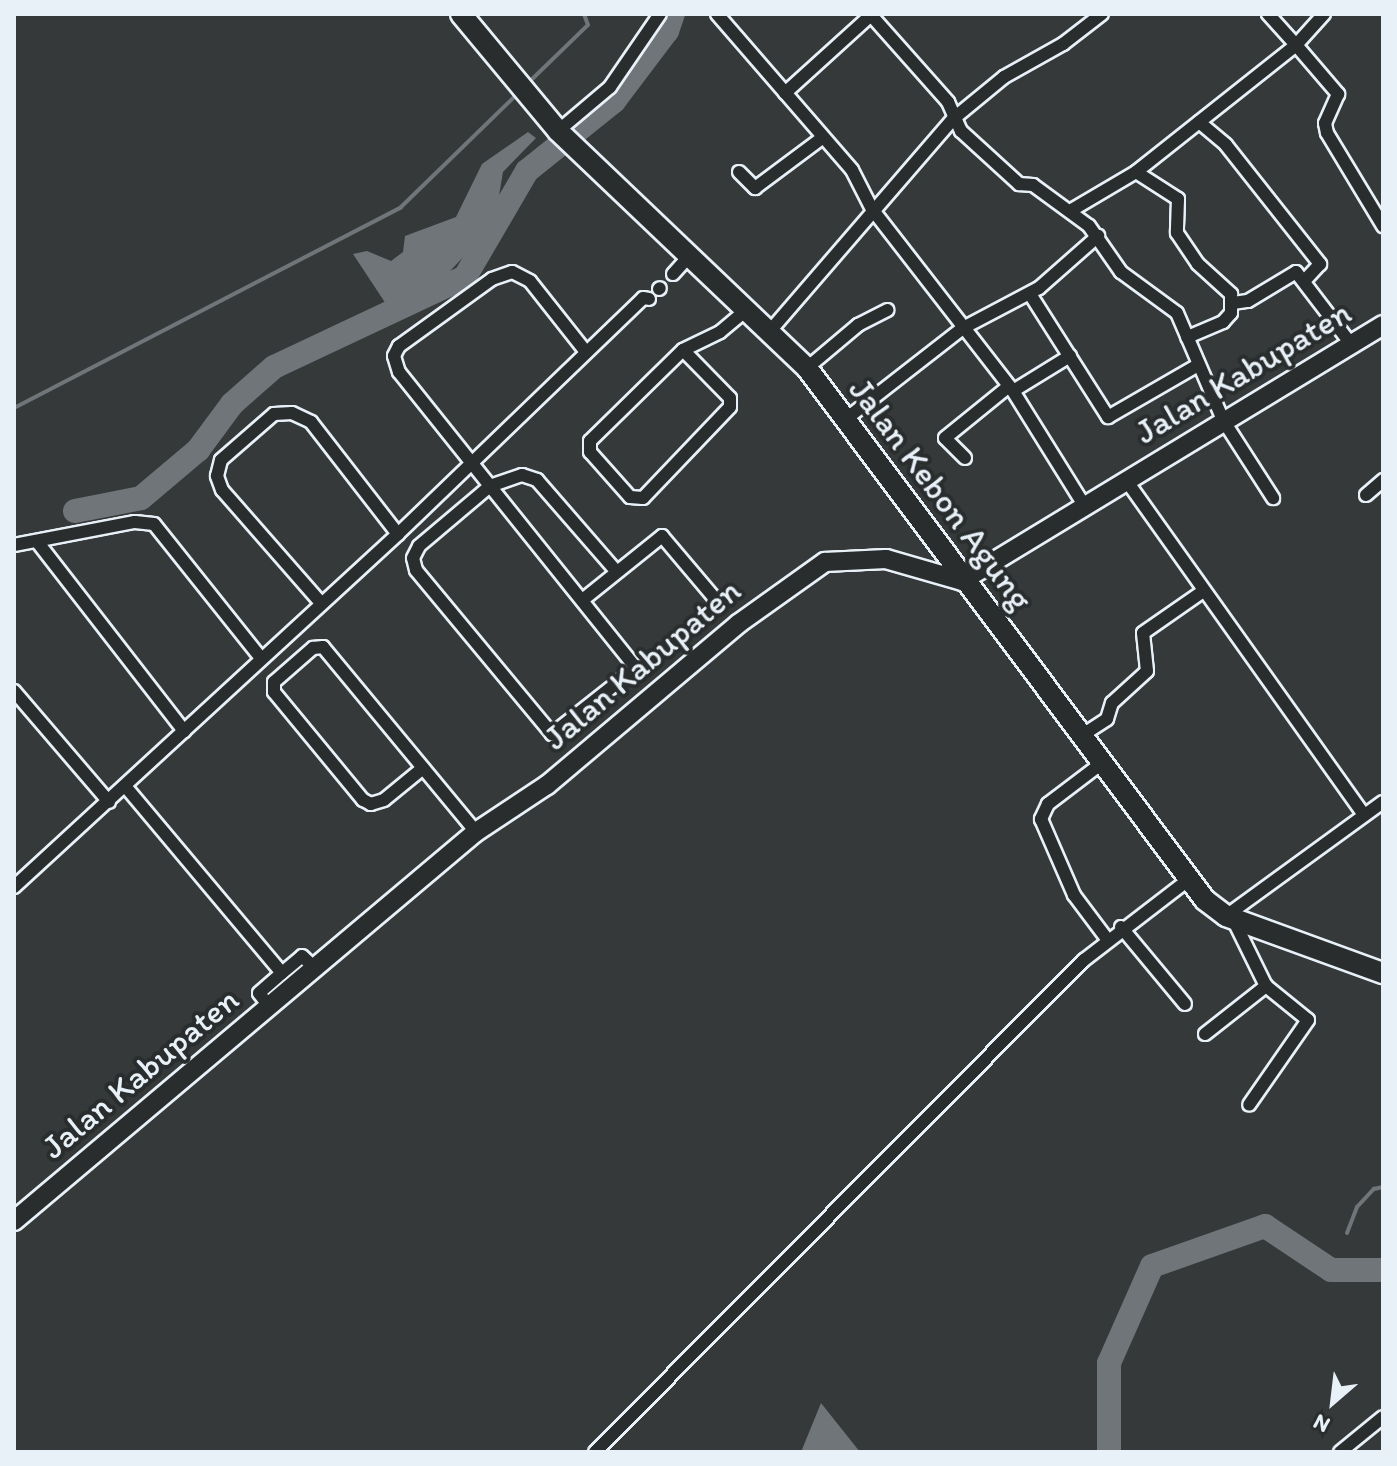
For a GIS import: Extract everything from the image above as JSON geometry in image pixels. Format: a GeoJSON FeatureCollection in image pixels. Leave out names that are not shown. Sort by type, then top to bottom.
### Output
{"type":"FeatureCollection","features":[{"type":"Feature","properties":{"kind":"main road","name":"Jalan Kebon Agung"},"geometry":{"type":"LineString","coordinates":[[461,14],[528,100],[558,131],[807,368],[962,581],[1188,880],[1229,917],[1383,973]]}},
{"type":"Feature","properties":{"kind":"main road","name":"Jalan Kabupaten"},"geometry":{"type":"LineString","coordinates":[[14,1221],[476,832],[547,785],[738,624],[825,562],[886,559],[962,581],[1223,420],[1351,344],[1380,332]]}},
{"type":"Feature","properties":{"kind":"street"},"geometry":{"type":"LineString","coordinates":[[558,131],[610,87],[660,14]]}},
{"type":"Feature","properties":{"kind":"street"},"geometry":{"type":"LineString","coordinates":[[717,14],[852,170],[872,209],[1011,388],[1084,505]]}},
{"type":"Feature","properties":{"kind":"street"},"geometry":{"type":"LineString","coordinates":[[1268,14],[1338,94],[1325,123],[1327,133],[1383,226]]}},
{"type":"Feature","properties":{"kind":"street"},"geometry":{"type":"LineString","coordinates":[[1070,211],[1136,172],[1296,45],[1324,14]]}},
{"type":"Feature","properties":{"kind":"street"},"geometry":{"type":"LineString","coordinates":[[785,93],[870,15],[948,102],[953,119],[1009,177],[1021,185],[1033,185],[1070,211],[1098,236],[1121,272],[1177,313],[1223,420],[1273,498]]}},
{"type":"Feature","properties":{"kind":"street"},"geometry":{"type":"LineString","coordinates":[[770,331],[872,209],[953,119],[1004,77],[1063,44],[1100,15]]}},
{"type":"Feature","properties":{"kind":"street"},"geometry":{"type":"LineString","coordinates":[[1199,122],[1226,145],[1320,264],[1304,281]]}},
{"type":"Feature","properties":{"kind":"street"},"geometry":{"type":"LineString","coordinates":[[739,172],[755,188],[822,138]]}},
{"type":"Feature","properties":{"kind":"street"},"geometry":{"type":"LineString","coordinates":[[1136,172],[1180,202],[1177,233],[1198,264],[1231,294],[1233,303],[1223,322],[1187,337]]}},
{"type":"Feature","properties":{"kind":"street"},"geometry":{"type":"LineString","coordinates":[[846,419],[963,328],[1030,294],[1098,236]]}},
{"type":"Feature","properties":{"kind":"street"},"geometry":{"type":"LineString","coordinates":[[673,274],[689,256]]}},
{"type":"Feature","properties":{"kind":"street"},"geometry":{"type":"LineString","coordinates":[[586,352],[530,281],[512,272],[492,279],[399,346],[394,356],[399,372],[490,486],[585,598],[636,668],[552,734],[416,570],[413,558],[419,546],[490,486],[522,475],[537,480],[616,571]]}},
{"type":"Feature","properties":{"kind":"street"},"geometry":{"type":"LineString","coordinates":[[1233,303],[1248,301],[1293,272],[1304,281],[1351,344]]}},
{"type":"Feature","properties":{"kind":"street"},"geometry":{"type":"LineString","coordinates":[[1030,294],[1111,417],[1198,365]]}},
{"type":"Feature","properties":{"kind":"street"},"geometry":{"type":"LineString","coordinates":[[14,868],[18,883],[398,534],[643,298],[649,299]]}},
{"type":"Feature","properties":{"kind":"street"},"geometry":{"type":"LineString","coordinates":[[683,350],[730,398],[730,407],[643,498],[630,497],[590,452],[590,441],[683,350],[720,332],[746,310]]}},
{"type":"Feature","properties":{"kind":"street"},"geometry":{"type":"LineString","coordinates":[[807,368],[858,325],[887,310]]}},
{"type":"Feature","properties":{"kind":"street"},"geometry":{"type":"LineString","coordinates":[[965,458],[945,438],[1011,388],[1070,356]]}},
{"type":"Feature","properties":{"kind":"street"},"geometry":{"type":"LineString","coordinates":[[321,603],[222,490],[217,476],[221,460],[274,414],[292,413],[311,422],[398,534]]}},
{"type":"Feature","properties":{"kind":"street"},"geometry":{"type":"LineString","coordinates":[[1126,480],[1202,592],[1364,815]]}},
{"type":"Feature","properties":{"kind":"street"},"geometry":{"type":"LineString","coordinates":[[1366,495],[1383,480]]}},
{"type":"Feature","properties":{"kind":"street"},"geometry":{"type":"LineString","coordinates":[[14,545],[39,544],[135,522],[154,524],[261,658]]}},
{"type":"Feature","properties":{"kind":"street"},"geometry":{"type":"LineString","coordinates":[[585,598],[662,536],[716,600]]}},
{"type":"Feature","properties":{"kind":"street"},"geometry":{"type":"LineString","coordinates":[[39,544],[184,731]]}},
{"type":"Feature","properties":{"kind":"street"},"geometry":{"type":"LineString","coordinates":[[1081,736],[1107,719],[1112,703],[1147,671],[1143,633],[1202,592]]}},
{"type":"Feature","properties":{"kind":"street"},"geometry":{"type":"LineString","coordinates":[[423,768],[384,800],[371,804],[363,800],[274,692],[274,682],[313,648],[323,647],[476,832]]}},
{"type":"Feature","properties":{"kind":"street"},"geometry":{"type":"LineString","coordinates":[[14,691],[109,802]]}},
{"type":"Feature","properties":{"kind":"street"},"geometry":{"type":"LineString","coordinates":[[1102,763],[1048,804],[1041,819],[1074,895],[1107,939]]}},
{"type":"Feature","properties":{"kind":"street"},"geometry":{"type":"LineString","coordinates":[[125,786],[282,973]]}},
{"type":"Feature","properties":{"kind":"street"},"geometry":{"type":"LineString","coordinates":[[1249,1105],[1308,1020],[1266,986],[1229,917],[1383,802]]}},
{"type":"Feature","properties":{"kind":"street"},"geometry":{"type":"LineString","coordinates":[[595,1452],[713,1327],[1107,939],[1188,880]]}},
{"type":"Feature","properties":{"kind":"street"},"geometry":{"type":"LineString","coordinates":[[1121,927],[1185,1004]]}},
{"type":"Feature","properties":{"kind":"street"},"geometry":{"type":"LineString","coordinates":[[269,1006],[259,993],[302,956],[315,968]]}},
{"type":"Feature","properties":{"kind":"street"},"geometry":{"type":"LineString","coordinates":[[1205,1034],[1266,986]]}},
{"type":"Feature","properties":{"kind":"street"},"geometry":{"type":"LineString","coordinates":[[1340,1452],[1383,1417]]}},
{"type":"Feature","properties":{"kind":"shaded area"},"geometry":{"type":"Polygon","coordinates":[[[528,132],[536,138],[503,172],[498,202],[467,253],[437,285],[386,304],[353,254],[367,251],[391,261],[403,252],[405,236],[456,217],[482,164],[528,132]]]}},
{"type":"Feature","properties":{"kind":"shaded area"},"geometry":{"type":"Polygon","coordinates":[[[821,1403],[860,1452],[801,1452],[821,1403]]]}},
{"type":"Feature","properties":{"kind":"waterway"},"geometry":{"type":"LineString","coordinates":[[526,85],[588,25],[584,14]]}},
{"type":"Feature","properties":{"kind":"waterway"},"geometry":{"type":"LineString","coordinates":[[75,511],[141,498],[198,450],[232,404],[274,367],[465,277],[527,171],[614,101],[667,31],[673,14]]}},
{"type":"Feature","properties":{"kind":"waterway"},"geometry":{"type":"LineString","coordinates":[[14,408],[401,207],[517,94]]}},
{"type":"Feature","properties":{"kind":"waterway"},"geometry":{"type":"LineString","coordinates":[[1347,1233],[1357,1207],[1374,1189],[1383,1187]]}},
{"type":"Feature","properties":{"kind":"waterway"},"geometry":{"type":"LineString","coordinates":[[1109,1452],[1109,1363],[1152,1266],[1265,1226],[1331,1270],[1383,1270]]}}]}
